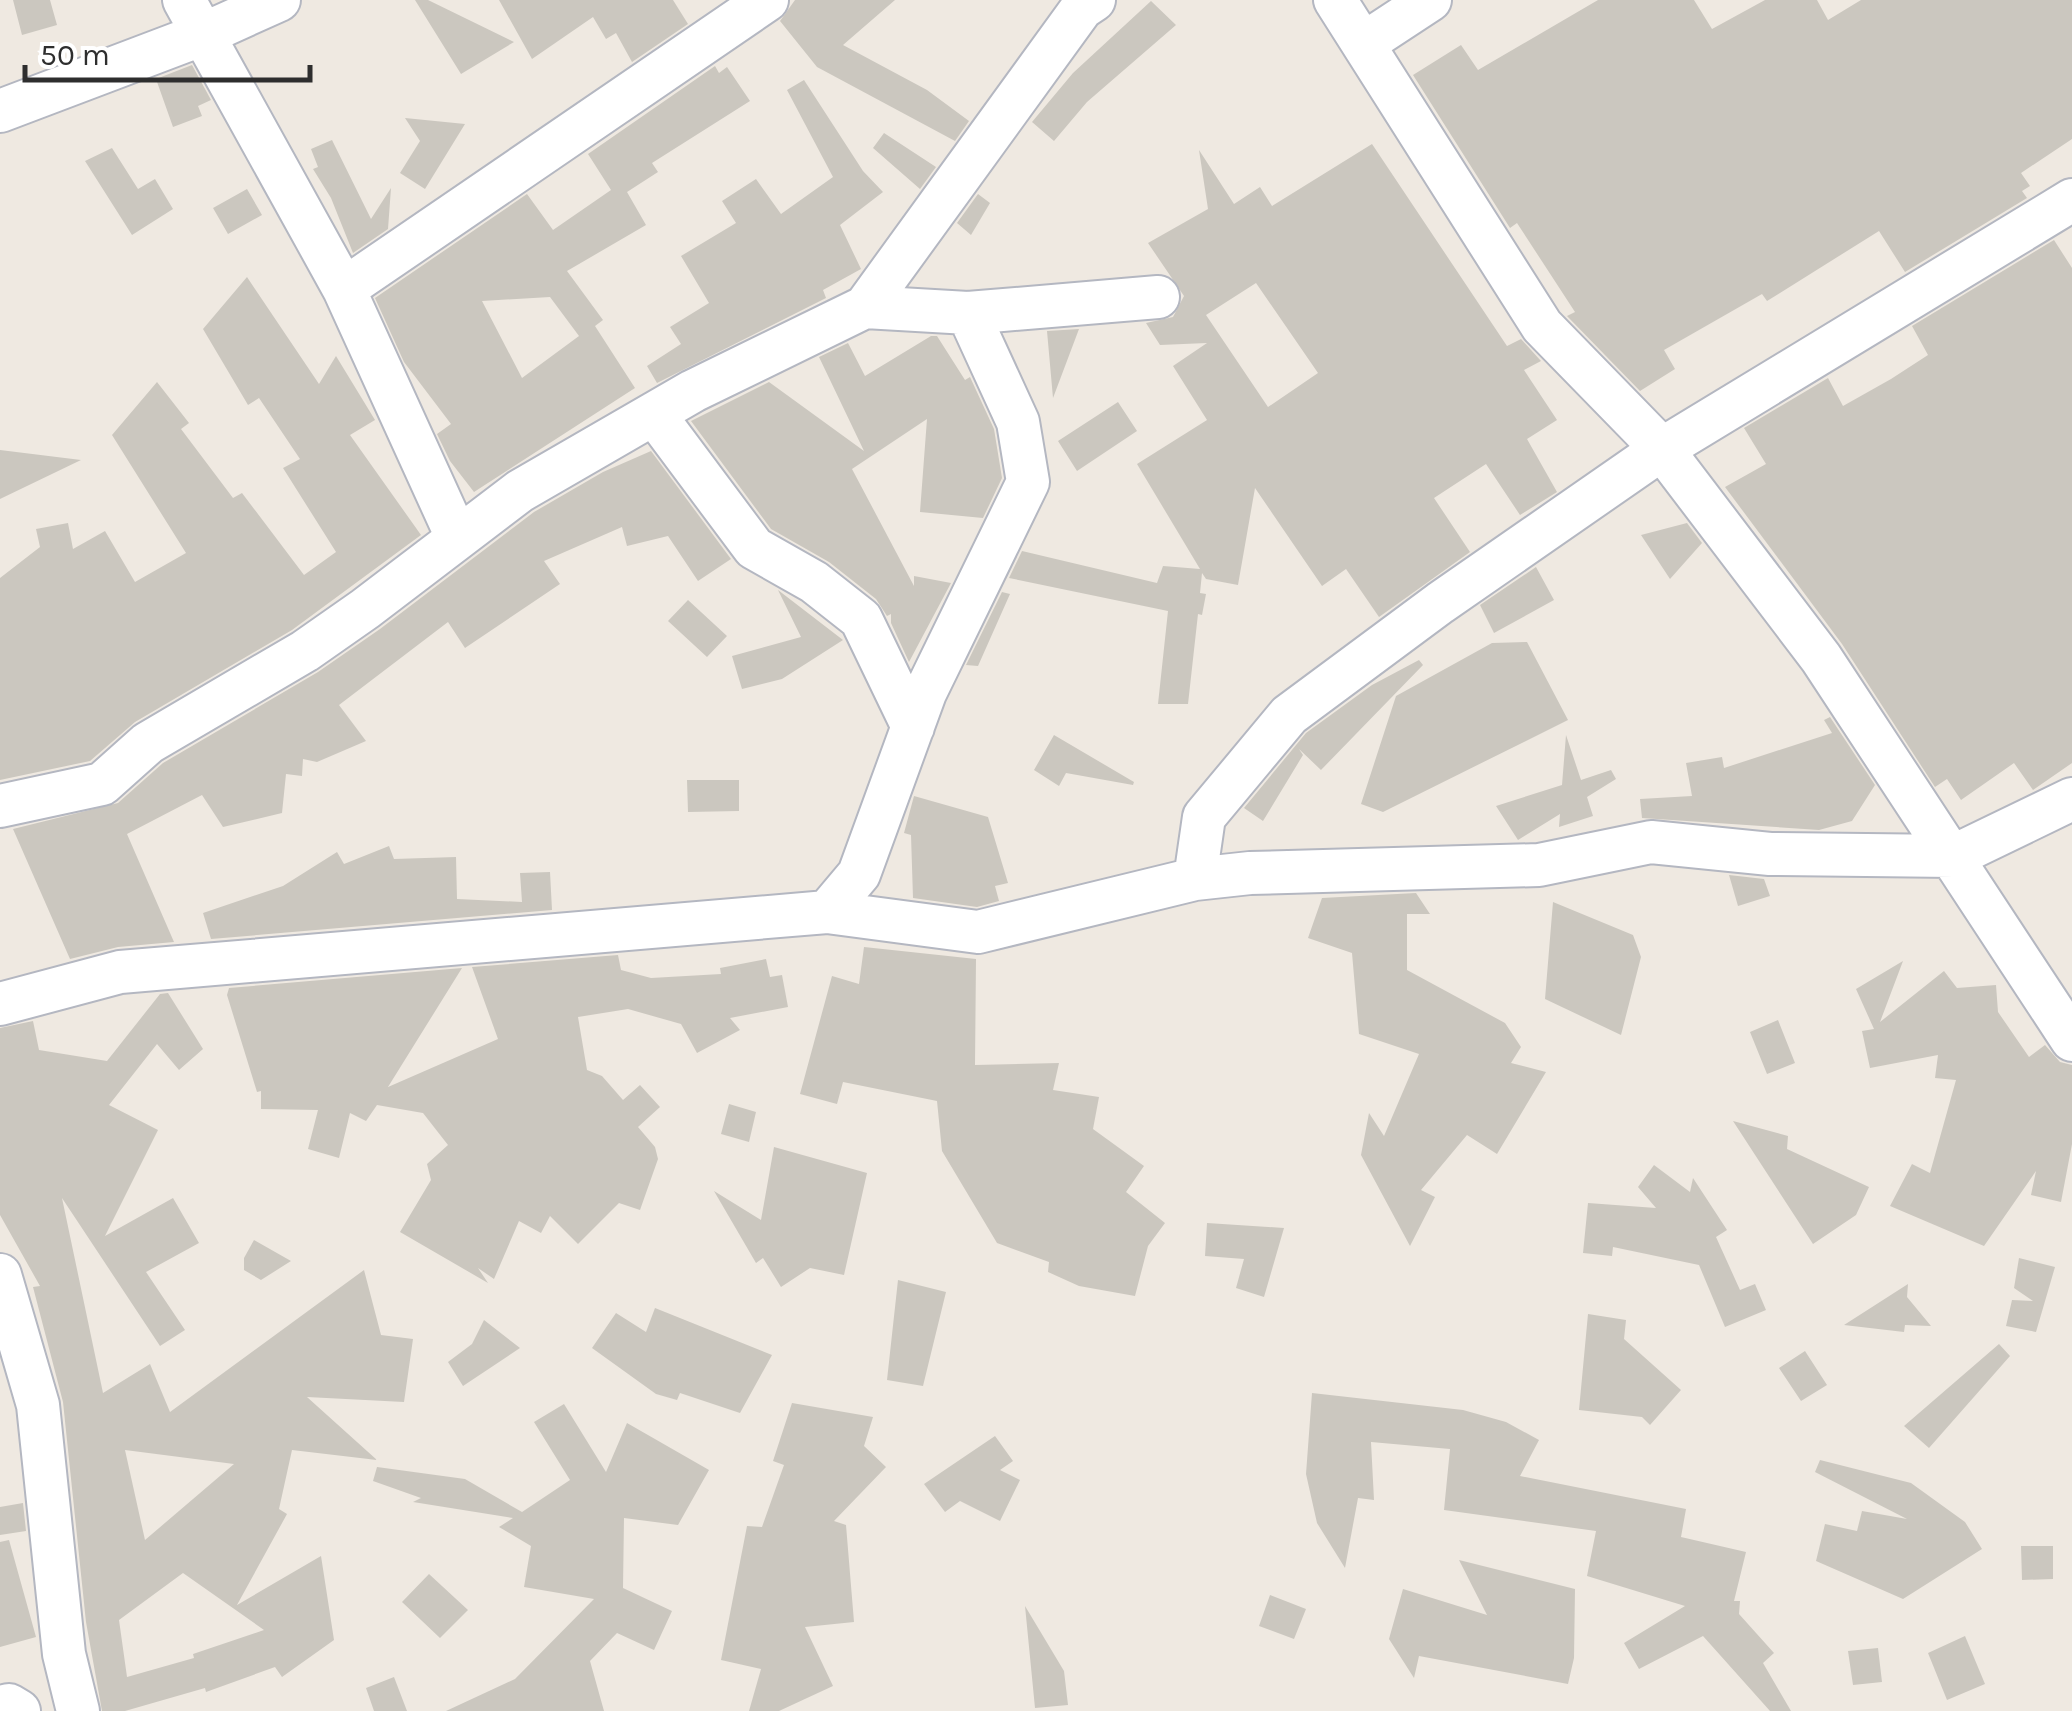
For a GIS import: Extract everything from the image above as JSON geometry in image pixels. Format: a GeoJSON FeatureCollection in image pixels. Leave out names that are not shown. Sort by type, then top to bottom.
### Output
{"type":"FeatureCollection","features":[{"type":"Feature","properties":{"kind":"street"},"geometry":{"type":"LineString","coordinates":[[0,111],[195,17],[280,0]]}},
{"type":"Feature","properties":{"kind":"street"},"geometry":{"type":"LineString","coordinates":[[344,289],[767,0]]}},
{"type":"Feature","properties":{"kind":"street"},"geometry":{"type":"LineString","coordinates":[[0,806],[102,784],[148,743],[305,651],[365,609],[456,535],[520,490],[654,414],[864,307],[1082,8],[1094,0]]}},
{"type":"Feature","properties":{"kind":"street"},"geometry":{"type":"LineString","coordinates":[[1336,0],[1542,326],[1662,450],[1821,658],[2072,1040]]}},
{"type":"Feature","properties":{"kind":"street"},"geometry":{"type":"LineString","coordinates":[[1362,44],[1430,0]]}},
{"type":"Feature","properties":{"kind":"street"},"geometry":{"type":"LineString","coordinates":[[195,17],[344,289],[456,535]]}},
{"type":"Feature","properties":{"kind":"street"},"geometry":{"type":"LineString","coordinates":[[1195,880],[1204,817],[1289,715],[1440,603],[1662,450],[2072,200]]}},
{"type":"Feature","properties":{"kind":"street"},"geometry":{"type":"LineString","coordinates":[[864,307],[968,313],[1158,297]]}},
{"type":"Feature","properties":{"kind":"street"},"geometry":{"type":"LineString","coordinates":[[827,912],[859,874],[913,727],[1028,482],[1018,422],[968,313]]}},
{"type":"Feature","properties":{"kind":"street"},"geometry":{"type":"LineString","coordinates":[[654,414],[754,548],[814,582],[861,619],[913,727]]}},
{"type":"Feature","properties":{"kind":"street"},"geometry":{"type":"LineString","coordinates":[[0,1004],[120,972],[827,912],[978,932],[1195,880],[1250,873],[1539,865],[1652,842],[1770,854],[1954,856],[2072,799]]}},
{"type":"Feature","properties":{"kind":"street"},"geometry":{"type":"LineString","coordinates":[[0,1275],[38,1405],[64,1654],[78,1711]]}},
{"type":"Feature","properties":{"kind":"street"},"geometry":{"type":"LineString","coordinates":[[0,1708],[10,1705],[19,1711]]}},
{"type":"Feature","properties":{"kind":"building"},"geometry":{"type":"Polygon","coordinates":[[[13,0],[50,0],[57,25],[22,35],[13,0]]]}},
{"type":"Feature","properties":{"kind":"building"},"geometry":{"type":"Polygon","coordinates":[[[415,0],[428,0],[514,42],[461,74],[415,0]]]}},
{"type":"Feature","properties":{"kind":"building"},"geometry":{"type":"Polygon","coordinates":[[[499,0],[673,0],[688,24],[632,62],[616,33],[606,39],[593,17],[532,59],[499,0]]]}},
{"type":"Feature","properties":{"kind":"building"},"geometry":{"type":"Polygon","coordinates":[[[795,0],[895,0],[843,45],[927,90],[969,121],[955,141],[817,67],[780,21],[795,0]]]}},
{"type":"Feature","properties":{"kind":"building"},"geometry":{"type":"Polygon","coordinates":[[[1598,0],[1694,0],[1712,29],[1765,0],[1817,0],[1828,20],[1861,0],[2072,0],[2072,139],[2021,173],[2030,186],[2022,191],[2027,198],[1905,272],[1879,231],[1767,301],[1762,294],[1664,350],[1675,369],[1640,391],[1567,316],[1575,312],[1517,223],[1510,228],[1413,75],[1461,45],[1478,70],[1598,0]]]}},
{"type":"Feature","properties":{"kind":"building"},"geometry":{"type":"Polygon","coordinates":[[[1151,1],[1176,25],[1087,102],[1054,141],[1032,122],[1073,73],[1151,1]]]}},
{"type":"Feature","properties":{"kind":"building"},"geometry":{"type":"Polygon","coordinates":[[[192,65],[211,100],[198,106],[202,116],[173,127],[156,79],[192,65]]]}},
{"type":"Feature","properties":{"kind":"building"},"geometry":{"type":"Polygon","coordinates":[[[715,66],[719,73],[727,67],[750,101],[652,163],[658,172],[627,192],[646,225],[567,271],[603,320],[595,326],[635,388],[474,492],[450,461],[437,434],[451,424],[404,362],[375,298],[527,194],[553,230],[611,190],[588,154],[715,66]],[[550,297],[482,301],[522,378],[579,336],[550,297]]]}},
{"type":"Feature","properties":{"kind":"building"},"geometry":{"type":"Polygon","coordinates":[[[804,80],[863,171],[883,192],[840,225],[861,269],[823,290],[826,298],[657,383],[647,366],[681,344],[670,327],[709,303],[681,256],[736,223],[722,201],[756,179],[781,214],[833,177],[787,90],[804,80]]]}},
{"type":"Feature","properties":{"kind":"building"},"geometry":{"type":"Polygon","coordinates":[[[405,118],[465,124],[425,189],[400,173],[420,141],[405,118]]]}},
{"type":"Feature","properties":{"kind":"building"},"geometry":{"type":"Polygon","coordinates":[[[884,133],[936,167],[920,189],[873,148],[884,133]]]}},
{"type":"Feature","properties":{"kind":"building"},"geometry":{"type":"Polygon","coordinates":[[[332,140],[371,219],[391,188],[388,229],[353,253],[331,198],[313,169],[318,167],[311,149],[332,140]]]}},
{"type":"Feature","properties":{"kind":"building"},"geometry":{"type":"Polygon","coordinates":[[[1372,144],[1507,346],[1521,339],[1541,361],[1524,370],[1557,420],[1527,439],[1557,492],[1520,515],[1486,464],[1434,498],[1470,552],[1379,617],[1346,569],[1322,586],[1255,488],[1238,585],[1206,579],[1202,573],[1200,593],[1206,594],[1202,615],[1198,614],[1188,704],[1158,704],[1168,611],[1009,578],[1022,551],[1157,583],[1163,566],[1200,569],[1137,464],[1207,420],[1173,366],[1207,343],[1160,345],[1146,323],[1173,317],[1184,296],[1148,243],[1208,209],[1199,150],[1234,204],[1260,187],[1272,206],[1372,144]],[[1256,283],[1206,315],[1268,407],[1318,373],[1256,283]]]}},
{"type":"Feature","properties":{"kind":"building"},"geometry":{"type":"Polygon","coordinates":[[[112,148],[138,189],[155,179],[173,209],[132,235],[85,161],[112,148]]]}},
{"type":"Feature","properties":{"kind":"building"},"geometry":{"type":"Polygon","coordinates":[[[247,189],[262,215],[228,234],[213,208],[247,189]]]}},
{"type":"Feature","properties":{"kind":"building"},"geometry":{"type":"Polygon","coordinates":[[[978,194],[990,203],[971,235],[957,223],[978,194]]]}},
{"type":"Feature","properties":{"kind":"building"},"geometry":{"type":"Polygon","coordinates":[[[2054,240],[2072,268],[2072,763],[2033,790],[2014,763],[1961,800],[1947,779],[1935,787],[1842,644],[1725,487],[1766,464],[1744,428],[1828,378],[1843,406],[1891,379],[1928,355],[1912,326],[2054,240]]]}},
{"type":"Feature","properties":{"kind":"building"},"geometry":{"type":"Polygon","coordinates":[[[247,277],[319,384],[336,356],[375,420],[350,435],[421,535],[292,630],[135,722],[90,761],[0,780],[0,578],[40,547],[36,529],[68,523],[73,549],[105,531],[135,582],[186,553],[112,435],[157,382],[189,423],[181,429],[233,498],[242,493],[304,575],[336,552],[283,468],[300,459],[259,398],[248,405],[203,329],[247,277]]]}},
{"type":"Feature","properties":{"kind":"building"},"geometry":{"type":"Polygon","coordinates":[[[1079,329],[1053,398],[1047,331],[1079,329]]]}},
{"type":"Feature","properties":{"kind":"building"},"geometry":{"type":"Polygon","coordinates":[[[937,336],[965,380],[970,377],[994,429],[1002,478],[983,518],[920,512],[927,419],[852,469],[914,586],[914,576],[951,583],[909,662],[891,623],[891,614],[887,616],[876,599],[829,562],[771,529],[691,421],[769,382],[864,451],[819,357],[848,343],[865,376],[937,336]]]}},
{"type":"Feature","properties":{"kind":"building"},"geometry":{"type":"Polygon","coordinates":[[[1118,402],[1137,431],[1077,471],[1058,441],[1118,402]]]}},
{"type":"Feature","properties":{"kind":"building"},"geometry":{"type":"Polygon","coordinates":[[[0,450],[81,460],[0,499],[0,450]]]}},
{"type":"Feature","properties":{"kind":"building"},"geometry":{"type":"Polygon","coordinates":[[[651,451],[731,559],[698,581],[668,536],[627,546],[622,527],[544,561],[560,584],[465,648],[448,622],[339,705],[366,741],[317,762],[303,759],[302,776],[286,774],[282,813],[223,827],[202,795],[127,834],[174,942],[118,947],[70,959],[13,829],[118,803],[163,763],[318,672],[380,629],[534,512],[603,472],[651,451]]]}},
{"type":"Feature","properties":{"kind":"building"},"geometry":{"type":"Polygon","coordinates":[[[1687,523],[1702,543],[1670,579],[1641,535],[1687,523]]]}},
{"type":"Feature","properties":{"kind":"building"},"geometry":{"type":"Polygon","coordinates":[[[1536,567],[1554,600],[1494,633],[1480,605],[1536,567]]]}},
{"type":"Feature","properties":{"kind":"building"},"geometry":{"type":"Polygon","coordinates":[[[778,590],[843,640],[782,679],[742,689],[732,656],[801,637],[778,590]]]}},
{"type":"Feature","properties":{"kind":"building"},"geometry":{"type":"Polygon","coordinates":[[[1002,592],[1010,594],[978,666],[966,665],[1002,592]]]}},
{"type":"Feature","properties":{"kind":"building"},"geometry":{"type":"Polygon","coordinates":[[[688,600],[727,636],[707,657],[668,621],[688,600]]]}},
{"type":"Feature","properties":{"kind":"building"},"geometry":{"type":"Polygon","coordinates":[[[1527,642],[1568,720],[1383,812],[1361,804],[1396,696],[1492,643],[1527,642]]]}},
{"type":"Feature","properties":{"kind":"building"},"geometry":{"type":"Polygon","coordinates":[[[1419,660],[1423,665],[1321,770],[1299,749],[1303,755],[1263,821],[1244,808],[1306,733],[1372,685],[1419,660]]]}},
{"type":"Feature","properties":{"kind":"building"},"geometry":{"type":"Polygon","coordinates":[[[1830,717],[1875,785],[1852,821],[1819,830],[1642,818],[1640,799],[1692,796],[1686,763],[1722,757],[1724,768],[1832,733],[1824,720],[1830,717]]]}},
{"type":"Feature","properties":{"kind":"building"},"geometry":{"type":"Polygon","coordinates":[[[1054,735],[1134,782],[1133,785],[1066,773],[1059,786],[1034,770],[1054,735]]]}},
{"type":"Feature","properties":{"kind":"building"},"geometry":{"type":"Polygon","coordinates":[[[1566,735],[1581,780],[1611,770],[1616,779],[1587,797],[1593,816],[1559,827],[1560,814],[1518,840],[1496,806],[1562,785],[1566,735]]]}},
{"type":"Feature","properties":{"kind":"building"},"geometry":{"type":"Polygon","coordinates":[[[687,780],[739,780],[739,811],[688,812],[687,780]]]}},
{"type":"Feature","properties":{"kind":"building"},"geometry":{"type":"Polygon","coordinates":[[[914,796],[988,817],[1008,883],[995,886],[999,901],[977,907],[913,898],[911,835],[904,833],[914,796]]]}},
{"type":"Feature","properties":{"kind":"building"},"geometry":{"type":"Polygon","coordinates":[[[389,846],[394,859],[456,857],[457,899],[522,902],[520,873],[550,872],[552,910],[211,939],[203,913],[283,886],[337,852],[344,864],[389,846]]]}},
{"type":"Feature","properties":{"kind":"building"},"geometry":{"type":"Polygon","coordinates":[[[1729,875],[1764,879],[1770,896],[1738,906],[1729,875]]]}},
{"type":"Feature","properties":{"kind":"building"},"geometry":{"type":"Polygon","coordinates":[[[1416,893],[1430,914],[1407,914],[1407,970],[1505,1023],[1521,1047],[1511,1063],[1546,1072],[1497,1154],[1467,1135],[1421,1190],[1435,1197],[1410,1246],[1361,1155],[1369,1113],[1384,1136],[1419,1054],[1359,1034],[1352,953],[1308,938],[1322,898],[1416,893]]]}},
{"type":"Feature","properties":{"kind":"building"},"geometry":{"type":"Polygon","coordinates":[[[1553,902],[1633,935],[1641,957],[1621,1035],[1545,999],[1553,902]]]}},
{"type":"Feature","properties":{"kind":"building"},"geometry":{"type":"Polygon","coordinates":[[[864,947],[976,959],[975,1065],[1059,1063],[1053,1090],[1099,1097],[1093,1129],[1144,1166],[1126,1192],[1165,1223],[1148,1246],[1135,1296],[1079,1286],[1048,1272],[1049,1262],[997,1243],[942,1151],[937,1101],[843,1082],[837,1104],[800,1094],[832,976],[859,984],[864,947]]]}},
{"type":"Feature","properties":{"kind":"building"},"geometry":{"type":"Polygon","coordinates":[[[618,955],[621,970],[651,978],[721,974],[720,968],[766,959],[770,977],[782,975],[788,1007],[730,1018],[740,1030],[697,1053],[681,1024],[628,1009],[578,1017],[587,1070],[602,1076],[623,1100],[640,1085],[660,1107],[638,1127],[655,1147],[658,1159],[640,1210],[619,1203],[578,1244],[550,1216],[541,1233],[519,1221],[494,1279],[478,1268],[488,1283],[400,1232],[431,1180],[427,1164],[448,1145],[423,1113],[377,1105],[366,1121],[350,1113],[339,1158],[308,1149],[318,1110],[261,1109],[261,1091],[257,1092],[227,995],[229,988],[462,968],[388,1087],[498,1039],[472,967],[618,955]]]}},
{"type":"Feature","properties":{"kind":"building"},"geometry":{"type":"Polygon","coordinates":[[[1903,961],[1880,1022],[1944,971],[1957,988],[1996,985],[1998,1012],[2029,1057],[2045,1045],[2060,1062],[2072,1065],[2072,1144],[2061,1202],[2031,1195],[2036,1171],[1984,1246],[1890,1206],[1912,1164],[1930,1173],[1956,1080],[1935,1078],[1938,1055],[1870,1068],[1862,1031],[1874,1029],[1856,989],[1903,961]]]}},
{"type":"Feature","properties":{"kind":"building"},"geometry":{"type":"Polygon","coordinates":[[[168,993],[203,1049],[179,1070],[157,1044],[109,1105],[158,1130],[105,1236],[173,1198],[199,1243],[146,1272],[185,1330],[160,1346],[62,1198],[103,1393],[150,1364],[170,1412],[364,1270],[381,1335],[413,1339],[404,1402],[307,1397],[377,1460],[292,1450],[279,1509],[287,1514],[237,1605],[321,1556],[334,1640],[282,1677],[275,1667],[206,1692],[205,1688],[125,1711],[102,1711],[86,1622],[63,1402],[33,1287],[40,1286],[0,1215],[0,1028],[33,1021],[39,1050],[107,1061],[160,994],[168,993]],[[125,1450],[145,1540],[234,1464],[125,1450]],[[183,1573],[119,1620],[127,1677],[194,1658],[193,1654],[264,1630],[183,1573]]]}},
{"type":"Feature","properties":{"kind":"building"},"geometry":{"type":"Polygon","coordinates":[[[1778,1020],[1795,1063],[1767,1074],[1750,1032],[1778,1020]]]}},
{"type":"Feature","properties":{"kind":"building"},"geometry":{"type":"Polygon","coordinates":[[[729,1104],[756,1112],[749,1142],[721,1134],[729,1104]]]}},
{"type":"Feature","properties":{"kind":"building"},"geometry":{"type":"Polygon","coordinates":[[[1733,1121],[1788,1136],[1787,1149],[1869,1187],[1856,1215],[1813,1244],[1733,1121]]]}},
{"type":"Feature","properties":{"kind":"building"},"geometry":{"type":"Polygon","coordinates":[[[774,1147],[867,1173],[844,1275],[810,1268],[781,1287],[763,1258],[756,1263],[714,1191],[761,1220],[774,1147]]]}},
{"type":"Feature","properties":{"kind":"building"},"geometry":{"type":"Polygon","coordinates":[[[1654,1165],[1690,1192],[1693,1178],[1727,1230],[1716,1237],[1740,1290],[1755,1284],[1766,1310],[1725,1327],[1699,1265],[1613,1247],[1612,1256],[1583,1253],[1588,1203],[1656,1208],[1638,1187],[1654,1165]]]}},
{"type":"Feature","properties":{"kind":"building"},"geometry":{"type":"Polygon","coordinates":[[[1207,1223],[1284,1228],[1264,1297],[1236,1288],[1244,1259],[1205,1256],[1207,1223]]]}},
{"type":"Feature","properties":{"kind":"building"},"geometry":{"type":"Polygon","coordinates":[[[254,1240],[291,1261],[261,1280],[244,1270],[244,1258],[254,1240]]]}},
{"type":"Feature","properties":{"kind":"building"},"geometry":{"type":"Polygon","coordinates":[[[2019,1258],[2055,1267],[2036,1332],[2006,1326],[2012,1300],[2033,1301],[2014,1288],[2019,1258]]]}},
{"type":"Feature","properties":{"kind":"building"},"geometry":{"type":"Polygon","coordinates":[[[898,1280],[946,1292],[923,1386],[887,1380],[898,1280]]]}},
{"type":"Feature","properties":{"kind":"building"},"geometry":{"type":"Polygon","coordinates":[[[1908,1284],[1907,1297],[1931,1326],[1905,1325],[1904,1332],[1844,1325],[1908,1284]]]}},
{"type":"Feature","properties":{"kind":"building"},"geometry":{"type":"Polygon","coordinates":[[[655,1308],[772,1355],[740,1413],[680,1393],[677,1400],[656,1394],[592,1348],[616,1313],[646,1332],[655,1308]]]}},
{"type":"Feature","properties":{"kind":"building"},"geometry":{"type":"Polygon","coordinates":[[[1588,1314],[1626,1320],[1624,1339],[1681,1390],[1650,1425],[1642,1417],[1579,1410],[1588,1314]]]}},
{"type":"Feature","properties":{"kind":"building"},"geometry":{"type":"Polygon","coordinates":[[[484,1320],[520,1348],[463,1386],[448,1362],[472,1344],[484,1320]]]}},
{"type":"Feature","properties":{"kind":"building"},"geometry":{"type":"Polygon","coordinates":[[[1999,1344],[2010,1356],[1929,1448],[1904,1426],[1999,1344]]]}},
{"type":"Feature","properties":{"kind":"building"},"geometry":{"type":"Polygon","coordinates":[[[1805,1351],[1827,1385],[1801,1401],[1779,1368],[1805,1351]]]}},
{"type":"Feature","properties":{"kind":"building"},"geometry":{"type":"Polygon","coordinates":[[[1312,1393],[1463,1410],[1506,1422],[1539,1440],[1520,1476],[1686,1509],[1681,1537],[1746,1552],[1734,1601],[1740,1601],[1739,1614],[1774,1653],[1763,1663],[1791,1711],[1770,1711],[1703,1636],[1639,1669],[1624,1643],[1685,1606],[1587,1576],[1596,1531],[1444,1510],[1450,1449],[1371,1442],[1374,1500],[1358,1498],[1345,1568],[1317,1523],[1306,1474],[1312,1393]]]}},
{"type":"Feature","properties":{"kind":"building"},"geometry":{"type":"Polygon","coordinates":[[[792,1403],[873,1417],[864,1446],[886,1467],[834,1521],[846,1525],[854,1622],[805,1627],[833,1686],[779,1711],[749,1711],[761,1669],[721,1660],[747,1526],[762,1527],[784,1465],[773,1461],[792,1403]]]}},
{"type":"Feature","properties":{"kind":"building"},"geometry":{"type":"Polygon","coordinates":[[[564,1404],[606,1472],[627,1423],[709,1470],[678,1525],[624,1518],[623,1588],[672,1611],[654,1650],[617,1633],[590,1661],[604,1711],[446,1711],[515,1679],[594,1599],[524,1587],[531,1546],[499,1527],[513,1518],[413,1502],[421,1498],[373,1481],[377,1467],[465,1479],[522,1512],[570,1480],[534,1422],[564,1404]]]}},
{"type":"Feature","properties":{"kind":"building"},"geometry":{"type":"Polygon","coordinates":[[[995,1436],[1013,1461],[1000,1470],[1020,1480],[1000,1521],[960,1501],[945,1512],[924,1484],[995,1436]]]}},
{"type":"Feature","properties":{"kind":"building"},"geometry":{"type":"Polygon","coordinates":[[[1820,1460],[1911,1483],[1965,1522],[1982,1549],[1903,1599],[1816,1561],[1825,1524],[1857,1531],[1862,1511],[1907,1519],[1815,1472],[1820,1460]]]}},
{"type":"Feature","properties":{"kind":"building"},"geometry":{"type":"Polygon","coordinates":[[[23,1503],[26,1531],[0,1535],[0,1507],[23,1503]]]}},
{"type":"Feature","properties":{"kind":"building"},"geometry":{"type":"Polygon","coordinates":[[[9,1540],[36,1637],[0,1647],[0,1542],[9,1540]]]}},
{"type":"Feature","properties":{"kind":"building"},"geometry":{"type":"Polygon","coordinates":[[[2021,1546],[2053,1546],[2053,1579],[2022,1580],[2021,1546]]]}},
{"type":"Feature","properties":{"kind":"building"},"geometry":{"type":"Polygon","coordinates":[[[1459,1560],[1575,1589],[1574,1658],[1568,1684],[1419,1656],[1414,1678],[1389,1639],[1403,1589],[1487,1615],[1459,1560]]]}},
{"type":"Feature","properties":{"kind":"building"},"geometry":{"type":"Polygon","coordinates":[[[429,1574],[468,1610],[440,1638],[402,1602],[429,1574]]]}},
{"type":"Feature","properties":{"kind":"building"},"geometry":{"type":"Polygon","coordinates":[[[1270,1595],[1306,1609],[1294,1639],[1259,1626],[1270,1595]]]}},
{"type":"Feature","properties":{"kind":"building"},"geometry":{"type":"Polygon","coordinates":[[[1025,1606],[1064,1671],[1068,1705],[1035,1708],[1025,1606]]]}},
{"type":"Feature","properties":{"kind":"building"},"geometry":{"type":"Polygon","coordinates":[[[1965,1636],[1985,1684],[1947,1700],[1928,1653],[1965,1636]]]}},
{"type":"Feature","properties":{"kind":"building"},"geometry":{"type":"Polygon","coordinates":[[[1878,1648],[1882,1682],[1853,1685],[1848,1651],[1878,1648]]]}},
{"type":"Feature","properties":{"kind":"building"},"geometry":{"type":"Polygon","coordinates":[[[394,1677],[407,1711],[374,1711],[366,1688],[394,1677]]]}}]}
